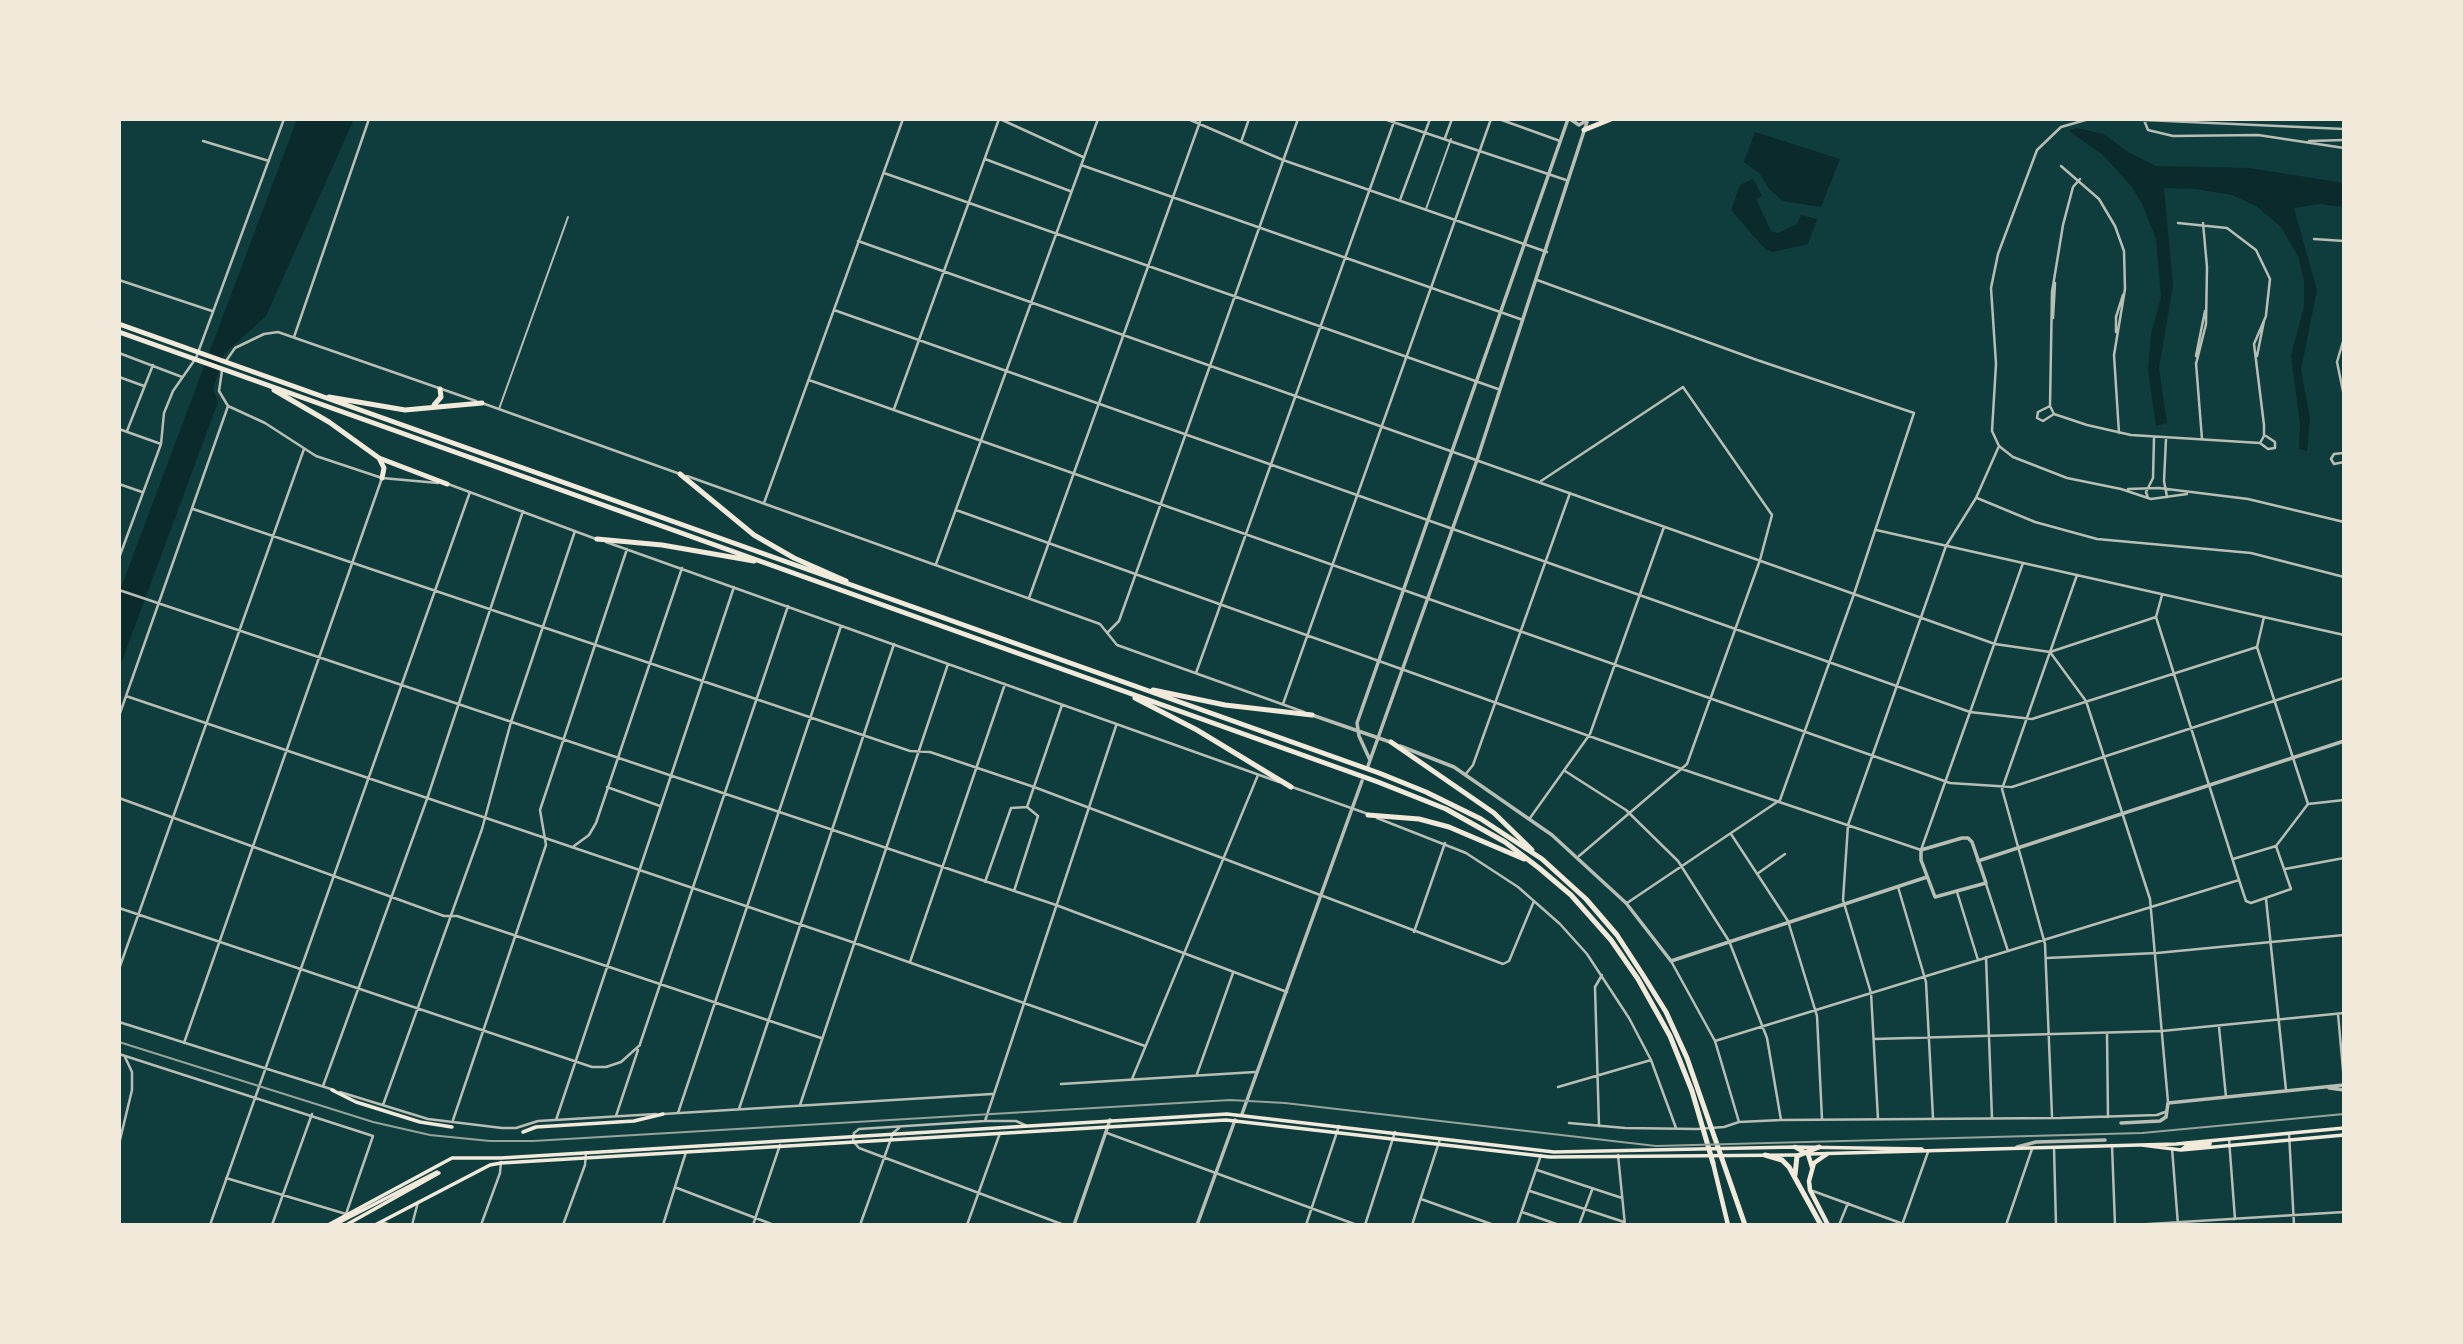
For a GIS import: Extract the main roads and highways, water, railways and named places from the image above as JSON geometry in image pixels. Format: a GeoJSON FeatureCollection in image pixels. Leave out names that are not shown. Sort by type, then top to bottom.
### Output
{"type":"FeatureCollection","features":[{"type":"Feature","properties":{"kind":"highway"},"geometry":{"type":"LineString","coordinates":[[1584,130],[1611,119]]}},
{"type":"Feature","properties":{"kind":"highway"},"geometry":{"type":"LineString","coordinates":[[119,324],[184,352]]}},
{"type":"Feature","properties":{"kind":"highway"},"geometry":{"type":"LineString","coordinates":[[119,332],[311,394],[1379,774],[1481,819],[1542,859]]}},
{"type":"Feature","properties":{"kind":"highway"},"geometry":{"type":"LineString","coordinates":[[242,372],[329,422],[379,458],[447,484]]}},
{"type":"Feature","properties":{"kind":"highway"},"geometry":{"type":"LineString","coordinates":[[262,383],[1428,800],[1463,818],[1539,867],[1597,923],[1638,979],[1681,1060],[1745,1224]]}},
{"type":"Feature","properties":{"kind":"highway"},"geometry":{"type":"LineString","coordinates":[[431,407],[440,400],[440,389]]}},
{"type":"Feature","properties":{"kind":"highway"},"geometry":{"type":"LineString","coordinates":[[311,394],[397,409],[482,403]]}},
{"type":"Feature","properties":{"kind":"highway"},"geometry":{"type":"LineString","coordinates":[[379,458],[384,468],[382,478]]}},
{"type":"Feature","properties":{"kind":"highway"},"geometry":{"type":"LineString","coordinates":[[680,474],[754,535],[794,558],[855,586]]}},
{"type":"Feature","properties":{"kind":"highway"},"geometry":{"type":"LineString","coordinates":[[597,539],[739,557],[794,572]]}},
{"type":"Feature","properties":{"kind":"highway"},"geometry":{"type":"LineString","coordinates":[[1120,681],[1225,705],[1312,715]]}},
{"type":"Feature","properties":{"kind":"highway"},"geometry":{"type":"LineString","coordinates":[[1107,685],[1197,730],[1291,787]]}},
{"type":"Feature","properties":{"kind":"highway"},"geometry":{"type":"LineString","coordinates":[[1391,742],[1494,813],[1602,917],[1655,993],[1687,1058],[1707,1126],[1713,1163]]}},
{"type":"Feature","properties":{"kind":"highway"},"geometry":{"type":"LineString","coordinates":[[1368,815],[1419,819],[1449,827],[1539,867]]}},
{"type":"Feature","properties":{"kind":"highway"},"geometry":{"type":"LineString","coordinates":[[1797,1181],[1794,1168],[1804,1153],[1819,1147]]}},
{"type":"Feature","properties":{"kind":"highway"},"geometry":{"type":"LineString","coordinates":[[1765,1155],[1782,1160],[1821,1225]]}},
{"type":"Feature","properties":{"kind":"main road"},"geometry":{"type":"LineString","coordinates":[[332,1090],[356,1102],[420,1122],[453,1127]]}},
{"type":"Feature","properties":{"kind":"main road"},"geometry":{"type":"LineString","coordinates":[[523,1132],[536,1127],[634,1121],[663,1114]]}},
{"type":"Feature","properties":{"kind":"main road"},"geometry":{"type":"LineString","coordinates":[[853,1139],[891,1140],[1000,1133],[1242,1114],[1541,1154],[1618,1158],[2112,1145],[2172,1147],[2181,1150],[2344,1135]]}},
{"type":"Feature","properties":{"kind":"main road"},"geometry":{"type":"LineString","coordinates":[[328,1225],[449,1158],[501,1161],[853,1139],[893,1133],[1109,1123],[1235,1120],[1339,1128]]}},
{"type":"Feature","properties":{"kind":"main road"},"geometry":{"type":"LineString","coordinates":[[2140,1145],[2344,1128]]}},
{"type":"Feature","properties":{"kind":"main road"},"geometry":{"type":"LineString","coordinates":[[2181,1150],[2186,1146],[2210,1144],[2210,1140]]}},
{"type":"Feature","properties":{"kind":"main road"},"geometry":{"type":"LineString","coordinates":[[1541,1154],[1794,1147],[1926,1149]]}},
{"type":"Feature","properties":{"kind":"main road"},"geometry":{"type":"LineString","coordinates":[[1794,1147],[1804,1153],[1812,1168],[1810,1190],[1828,1225]]}},
{"type":"Feature","properties":{"kind":"main road"},"geometry":{"type":"LineString","coordinates":[[1691,1150],[1691,1157]]}},
{"type":"Feature","properties":{"kind":"main road"},"geometry":{"type":"LineString","coordinates":[[1812,1168],[1826,1154]]}},
{"type":"Feature","properties":{"kind":"main road"},"geometry":{"type":"LineString","coordinates":[[375,1225],[501,1161]]}},
{"type":"Feature","properties":{"kind":"main road"},"geometry":{"type":"LineString","coordinates":[[1713,1163],[1728,1225]]}},
{"type":"Feature","properties":{"kind":"main road"},"geometry":{"type":"LineString","coordinates":[[334,1225],[438,1172],[346,1225]]}},
{"type":"Feature","properties":{"kind":"water"},"geometry":{"type":"Polygon","coordinates":[[[297,119],[354,119],[266,316],[224,354],[213,389],[218,402],[119,669],[119,593],[297,119]]]}},
{"type":"Feature","properties":{"kind":"water"},"geometry":{"type":"Polygon","coordinates":[[[2076,128],[2104,134],[2128,152],[2156,166],[2249,168],[2344,183],[2344,207],[2320,204],[2294,208],[2317,290],[2301,370],[2310,418],[2307,451],[2299,449],[2300,424],[2291,355],[2304,307],[2304,280],[2298,256],[2281,227],[2256,206],[2232,195],[2196,189],[2164,188],[2173,286],[2159,368],[2167,423],[2156,426],[2148,371],[2151,334],[2161,297],[2156,239],[2132,187],[2103,155],[2069,131],[2076,128]]]}},
{"type":"Feature","properties":{"kind":"water"},"geometry":{"type":"Polygon","coordinates":[[[1755,132],[1840,159],[1821,207],[1783,201],[1769,189],[1760,174],[1744,162],[1755,132]]]}},
{"type":"Feature","properties":{"kind":"water"},"geometry":{"type":"Polygon","coordinates":[[[1753,179],[1762,196],[1756,199],[1771,231],[1778,233],[1797,224],[1801,215],[1817,219],[1808,244],[1773,252],[1765,249],[1731,210],[1740,185],[1753,179]]]}},
{"type":"Feature","properties":{"kind":"railway"},"geometry":{"type":"LineString","coordinates":[[119,1042],[373,1122],[430,1135],[490,1141],[533,1141],[1230,1100],[1285,1103],[1656,1146],[2142,1133],[2344,1114]]}}]}
